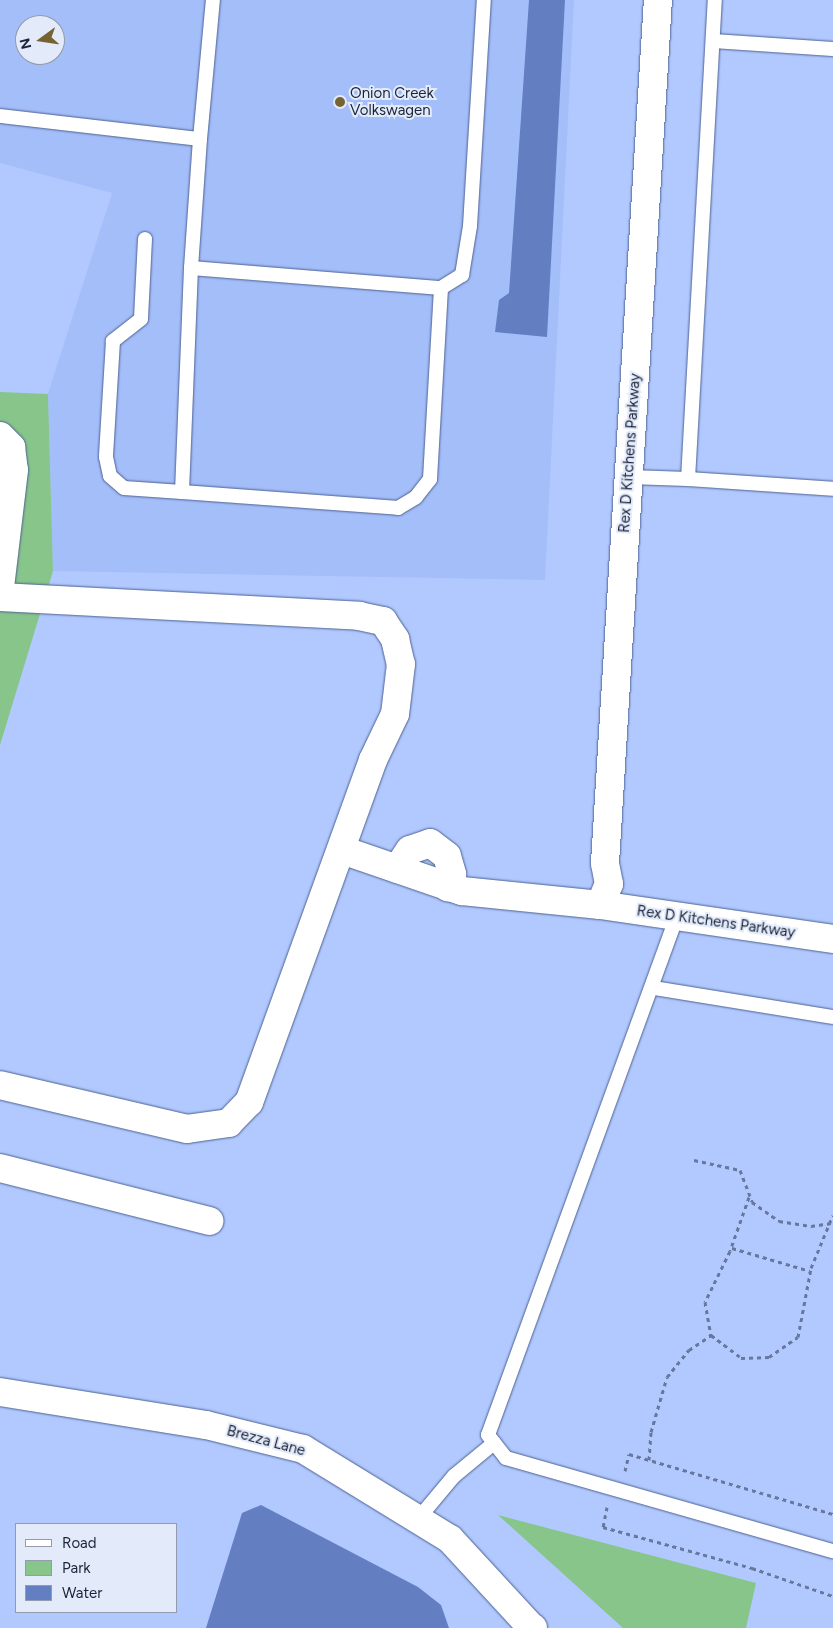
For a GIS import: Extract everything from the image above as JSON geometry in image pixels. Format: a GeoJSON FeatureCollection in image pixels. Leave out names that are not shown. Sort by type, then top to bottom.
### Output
{"type":"FeatureCollection","features":[{"type":"Feature","properties":{"kind":"street","name":"Rex D Kitchens Parkway"},"geometry":{"type":"LineString","coordinates":[[600,905],[609,884],[605,862],[658,0]]}},
{"type":"Feature","properties":{"kind":"street"},"geometry":{"type":"LineString","coordinates":[[0,436],[11,447],[14,470],[0,587]]}},
{"type":"Feature","properties":{"kind":"street"},"geometry":{"type":"LineString","coordinates":[[0,597],[359,616],[383,621],[395,639],[401,664],[394,714],[373,760],[342,850],[249,1102],[229,1123],[187,1129],[0,1085]]}},
{"type":"Feature","properties":{"kind":"street","name":"Rex D Kitchens Parkway"},"geometry":{"type":"LineString","coordinates":[[342,850],[448,887],[528,901],[600,905],[833,939]]}},
{"type":"Feature","properties":{"kind":"street"},"geometry":{"type":"LineString","coordinates":[[0,1168],[209,1220]]}},
{"type":"Feature","properties":{"kind":"street","name":"Brezza Lane"},"geometry":{"type":"LineString","coordinates":[[0,1392],[206,1426],[304,1449],[450,1539],[532,1628]]}},
{"type":"Feature","properties":{"kind":"lane"},"geometry":{"type":"LineString","coordinates":[[182,492],[191,268],[200,139],[213,0]]}},
{"type":"Feature","properties":{"kind":"lane"},"geometry":{"type":"LineString","coordinates":[[191,268],[441,288],[462,274],[470,226],[484,0]]}},
{"type":"Feature","properties":{"kind":"lane"},"geometry":{"type":"LineString","coordinates":[[688,479],[715,0]]}},
{"type":"Feature","properties":{"kind":"lane"},"geometry":{"type":"LineString","coordinates":[[713,41],[833,49]]}},
{"type":"Feature","properties":{"kind":"lane"},"geometry":{"type":"LineString","coordinates":[[0,116],[200,139]]}},
{"type":"Feature","properties":{"kind":"lane"},"geometry":{"type":"LineString","coordinates":[[145,239],[141,319],[113,341],[106,458],[110,476],[124,488],[398,508],[416,497],[430,479],[441,288]]}},
{"type":"Feature","properties":{"kind":"lane"},"geometry":{"type":"LineString","coordinates":[[629,476],[833,489]]}},
{"type":"Feature","properties":{"kind":"lane"},"geometry":{"type":"LineString","coordinates":[[677,916],[654,988],[522,1338],[488,1435],[506,1458],[833,1551]]}},
{"type":"Feature","properties":{"kind":"lane"},"geometry":{"type":"LineString","coordinates":[[654,988],[833,1017]]}},
{"type":"Feature","properties":{"kind":"lane"},"geometry":{"type":"LineString","coordinates":[[418,1520],[454,1476],[494,1443]]}},
{"type":"Feature","properties":{"kind":"path"},"geometry":{"type":"LineString","coordinates":[[694,1160],[740,1170],[749,1198],[779,1221],[832,1223]]}},
{"type":"Feature","properties":{"kind":"path"},"geometry":{"type":"LineString","coordinates":[[749,1198],[732,1248],[705,1302],[711,1335],[741,1358],[759,1359],[784,1351],[798,1337],[810,1271],[832,1223],[833,1215]]}},
{"type":"Feature","properties":{"kind":"path"},"geometry":{"type":"LineString","coordinates":[[732,1248],[810,1271]]}},
{"type":"Feature","properties":{"kind":"path"},"geometry":{"type":"LineString","coordinates":[[649,1460],[651,1432],[667,1377],[689,1350],[711,1335]]}},
{"type":"Feature","properties":{"kind":"path"},"geometry":{"type":"LineString","coordinates":[[624,1474],[629,1454],[833,1514]]}},
{"type":"Feature","properties":{"kind":"path"},"geometry":{"type":"LineString","coordinates":[[607,1507],[603,1527],[752,1568],[833,1596]]}},
{"type":"Feature","properties":{"kind":"shaded area"},"geometry":{"type":"Polygon","coordinates":[[[0,0],[574,0],[545,580],[53,571],[48,394],[112,193],[0,163],[0,0]]]}},
{"type":"Feature","properties":{"kind":"green space"},"geometry":{"type":"Polygon","coordinates":[[[0,392],[48,394],[53,571],[0,745],[0,392]]]}},
{"type":"Feature","properties":{"kind":"green space"},"geometry":{"type":"Polygon","coordinates":[[[498,1515],[756,1583],[746,1628],[623,1628],[498,1515]]]}},
{"type":"Feature","properties":{"kind":"water"},"geometry":{"type":"Polygon","coordinates":[[[529,0],[565,0],[547,337],[495,332],[499,300],[509,293],[529,0]]]}},
{"type":"Feature","properties":{"kind":"water"},"geometry":{"type":"Polygon","coordinates":[[[261,1505],[418,1587],[441,1605],[449,1628],[206,1628],[242,1513],[261,1505]]]}},
{"type":"Feature","properties":{"kind":"place","name":"Onion Creek Volkswagen"},"geometry":{"type":"Point","coordinates":[340,102]}}]}
